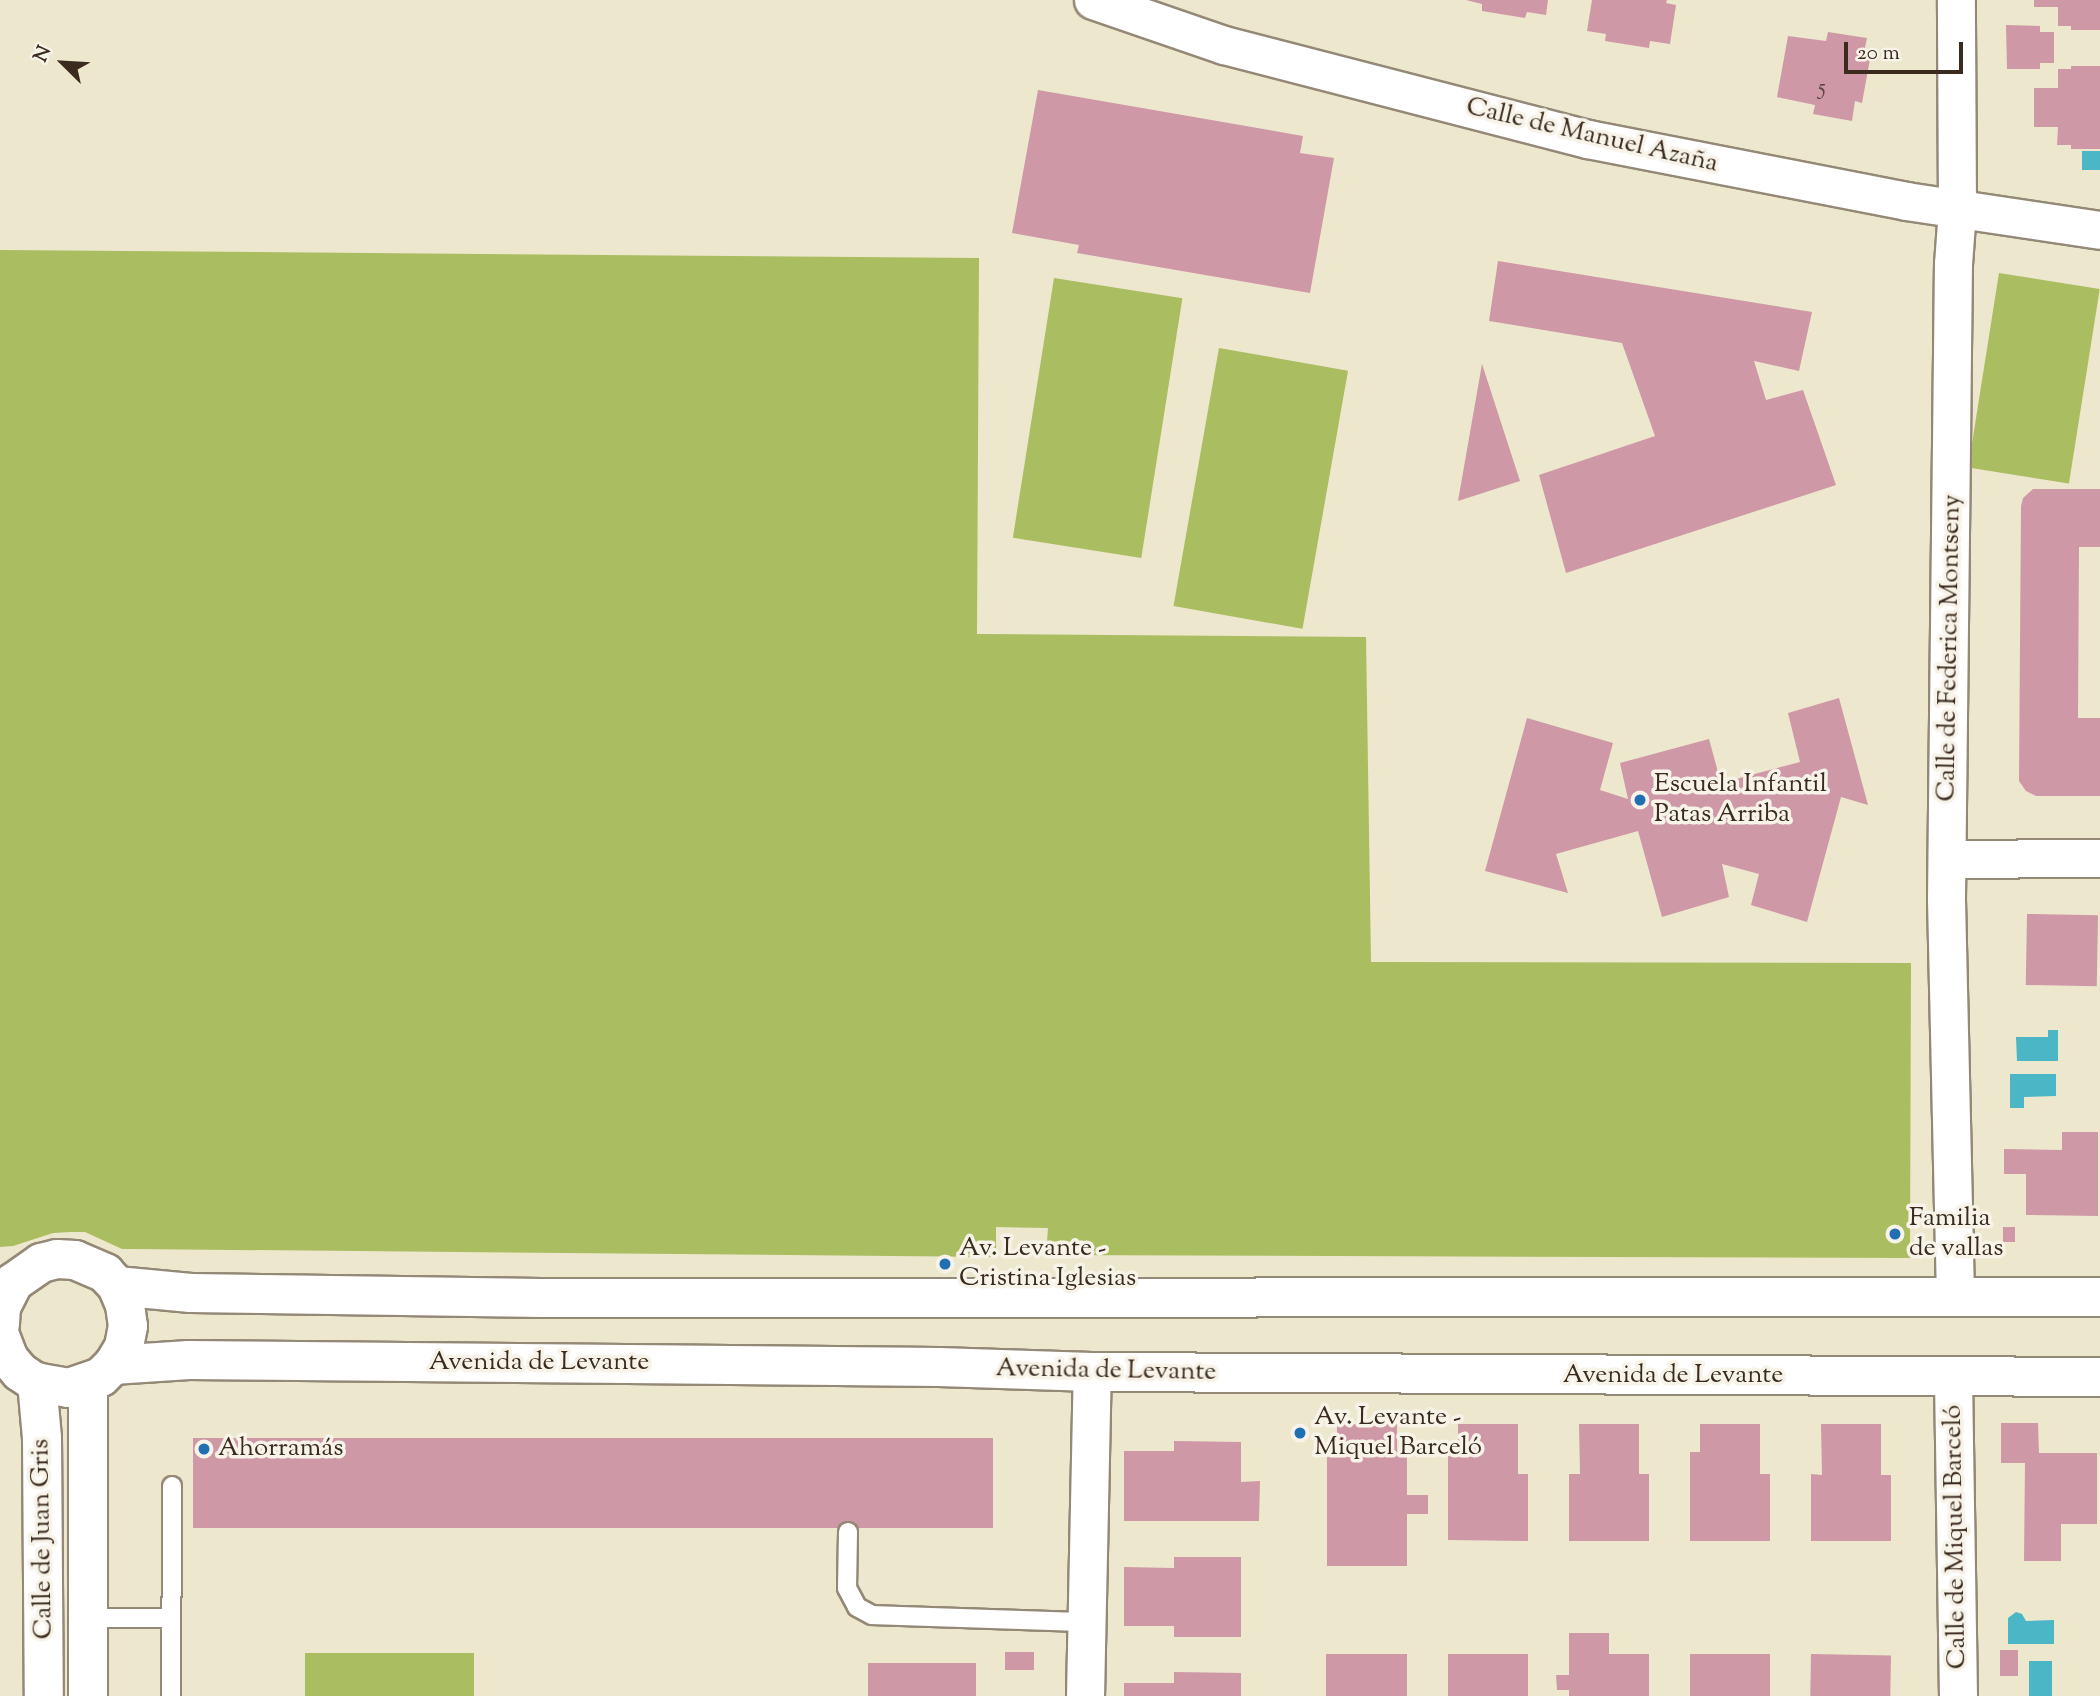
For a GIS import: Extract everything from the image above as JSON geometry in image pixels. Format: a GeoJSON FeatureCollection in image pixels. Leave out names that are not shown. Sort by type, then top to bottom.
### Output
{"type":"FeatureCollection","features":[{"type":"Feature","properties":{"kind":"street","name":"Calle de Manuel Azaña"},"geometry":{"type":"LineString","coordinates":[[1093,0],[1224,45],[1588,139],[1773,177],[1957,210],[2100,230]]}},
{"type":"Feature","properties":{"kind":"street","name":"Calle de Federica Montseny"},"geometry":{"type":"LineString","coordinates":[[1955,1296],[1947,859],[1953,264],[1957,210],[1956,0]]}},
{"type":"Feature","properties":{"kind":"street"},"geometry":{"type":"LineString","coordinates":[[1947,859],[2100,858]]}},
{"type":"Feature","properties":{"kind":"street"},"geometry":{"type":"LineString","coordinates":[[66,1259],[91,1264],[117,1286],[125,1305],[128,1326],[124,1347],[101,1374],[69,1388],[9,1352],[1,1307],[7,1284],[41,1263],[66,1259]]}},
{"type":"Feature","properties":{"kind":"street"},"geometry":{"type":"LineString","coordinates":[[117,1286],[191,1293],[542,1298],[2100,1297]]}},
{"type":"Feature","properties":{"kind":"street","name":"Calle de Juan Gris"},"geometry":{"type":"LineString","coordinates":[[9,1352],[42,1438],[44,1696]]}},
{"type":"Feature","properties":{"kind":"street","name":"Avenida de Levante"},"geometry":{"type":"LineString","coordinates":[[101,1374],[177,1360],[939,1367],[1092,1372],[2100,1377]]}},
{"type":"Feature","properties":{"kind":"street"},"geometry":{"type":"LineString","coordinates":[[1085,1696],[1092,1372]]}},
{"type":"Feature","properties":{"kind":"street","name":"Calle de Juan Gris"},"geometry":{"type":"LineString","coordinates":[[88,1696],[88,1618],[101,1374]]}},
{"type":"Feature","properties":{"kind":"street","name":"Calle de Miquel Barceló"},"geometry":{"type":"LineString","coordinates":[[1954,1378],[1958,1696]]}},
{"type":"Feature","properties":{"kind":"lane"},"geometry":{"type":"LineString","coordinates":[[171,1696],[172,1486]]}},
{"type":"Feature","properties":{"kind":"lane"},"geometry":{"type":"LineString","coordinates":[[848,1532],[847,1588],[857,1607],[872,1615],[1087,1622]]}},
{"type":"Feature","properties":{"kind":"lane"},"geometry":{"type":"LineString","coordinates":[[88,1618],[171,1618]]}},
{"type":"Feature","properties":{"kind":"green space"},"geometry":{"type":"Polygon","coordinates":[[[0,250],[979,258],[977,634],[1366,637],[1371,962],[1911,963],[1910,1258],[1046,1255],[1048,1228],[996,1227],[996,1257],[122,1249],[85,1232],[53,1233],[13,1246],[0,1247],[0,250]]]}},
{"type":"Feature","properties":{"kind":"green space"},"geometry":{"type":"Polygon","coordinates":[[[1999,273],[2100,289],[2069,484],[1968,468],[1999,273]]]}},
{"type":"Feature","properties":{"kind":"green space"},"geometry":{"type":"Polygon","coordinates":[[[1054,278],[1182,298],[1141,558],[1013,538],[1054,278]]]}},
{"type":"Feature","properties":{"kind":"green space"},"geometry":{"type":"Polygon","coordinates":[[[1219,348],[1348,371],[1303,629],[1174,606],[1219,348]]]}},
{"type":"Feature","properties":{"kind":"green space"},"geometry":{"type":"Polygon","coordinates":[[[305,1653],[474,1653],[474,1696],[305,1696],[305,1653]]]}},
{"type":"Feature","properties":{"kind":"water"},"geometry":{"type":"Polygon","coordinates":[[[2082,151],[2100,151],[2100,170],[2082,170],[2082,151]]]}},
{"type":"Feature","properties":{"kind":"water"},"geometry":{"type":"Polygon","coordinates":[[[2048,1030],[2058,1030],[2058,1061],[2017,1061],[2016,1037],[2048,1037],[2048,1030]]]}},
{"type":"Feature","properties":{"kind":"water"},"geometry":{"type":"Polygon","coordinates":[[[2010,1074],[2056,1074],[2056,1096],[2024,1097],[2024,1108],[2010,1108],[2010,1074]]]}},
{"type":"Feature","properties":{"kind":"water"},"geometry":{"type":"Polygon","coordinates":[[[2016,1612],[2022,1614],[2026,1621],[2054,1620],[2054,1644],[2008,1644],[2008,1618],[2016,1612]]]}},
{"type":"Feature","properties":{"kind":"water"},"geometry":{"type":"Polygon","coordinates":[[[2029,1661],[2052,1661],[2052,1696],[2029,1696],[2029,1661]]]}},
{"type":"Feature","properties":{"kind":"building"},"geometry":{"type":"Polygon","coordinates":[[[1466,0],[1548,0],[1546,15],[1527,12],[1525,18],[1482,11],[1482,4],[1466,0]]]}},
{"type":"Feature","properties":{"kind":"building"},"geometry":{"type":"Polygon","coordinates":[[[1592,0],[1667,0],[1666,3],[1676,5],[1670,44],[1650,41],[1649,48],[1605,41],[1606,34],[1587,31],[1592,0]]]}},
{"type":"Feature","properties":{"kind":"building"},"geometry":{"type":"Polygon","coordinates":[[[2034,0],[2100,0],[2100,30],[2071,30],[2071,26],[2058,26],[2058,7],[2034,7],[2034,0]]]}},
{"type":"Feature","properties":{"kind":"building"},"geometry":{"type":"Polygon","coordinates":[[[2006,25],[2040,26],[2040,32],[2054,32],[2054,63],[2040,63],[2040,69],[2007,69],[2006,25]]]}},
{"type":"Feature","properties":{"kind":"building"},"geometry":{"type":"Polygon","coordinates":[[[1828,32],[1867,38],[1863,57],[1870,59],[1862,103],[1855,101],[1852,121],[1813,114],[1815,105],[1777,97],[1788,36],[1826,41],[1828,32]]]}},
{"type":"Feature","properties":{"kind":"building"},"geometry":{"type":"Polygon","coordinates":[[[2071,66],[2100,66],[2100,149],[2071,149],[2071,145],[2057,145],[2058,127],[2034,127],[2034,88],[2058,88],[2058,69],[2071,69],[2071,66]]]}},
{"type":"Feature","properties":{"kind":"building"},"geometry":{"type":"Polygon","coordinates":[[[1038,90],[1303,136],[1300,153],[1334,158],[1310,293],[1077,253],[1079,245],[1012,233],[1038,90]]]}},
{"type":"Feature","properties":{"kind":"building"},"geometry":{"type":"Polygon","coordinates":[[[1498,261],[1812,312],[1799,371],[1754,361],[1766,400],[1803,390],[1836,485],[1566,573],[1539,475],[1655,436],[1622,343],[1489,321],[1498,261]]]}},
{"type":"Feature","properties":{"kind":"building"},"geometry":{"type":"Polygon","coordinates":[[[1482,364],[1520,481],[1458,501],[1482,364]]]}},
{"type":"Feature","properties":{"kind":"building"},"geometry":{"type":"Polygon","coordinates":[[[2033,489],[2100,489],[2100,547],[2079,547],[2078,718],[2100,718],[2100,796],[2036,796],[2026,791],[2019,781],[2021,506],[2023,498],[2033,489]]]}},
{"type":"Feature","properties":{"kind":"building"},"geometry":{"type":"Polygon","coordinates":[[[1839,698],[1868,805],[1841,797],[1807,922],[1751,905],[1759,874],[1722,864],[1729,897],[1662,917],[1638,831],[1556,854],[1568,893],[1485,871],[1527,718],[1613,743],[1600,790],[1628,799],[1620,763],[1709,739],[1721,783],[1800,762],[1788,713],[1839,698]]]}},
{"type":"Feature","properties":{"kind":"building"},"geometry":{"type":"Polygon","coordinates":[[[2027,914],[2098,915],[2097,986],[2026,985],[2027,914]]]}},
{"type":"Feature","properties":{"kind":"building"},"geometry":{"type":"Polygon","coordinates":[[[2062,1132],[2098,1132],[2098,1216],[2026,1215],[2026,1174],[2004,1174],[2004,1149],[2062,1150],[2062,1132]]]}},
{"type":"Feature","properties":{"kind":"building"},"geometry":{"type":"Polygon","coordinates":[[[2003,1227],[2015,1227],[2015,1242],[2003,1242],[2003,1227]]]}},
{"type":"Feature","properties":{"kind":"building"},"geometry":{"type":"Polygon","coordinates":[[[2001,1423],[2038,1423],[2039,1453],[2097,1453],[2097,1524],[2061,1524],[2061,1561],[2024,1561],[2025,1463],[2001,1463],[2001,1423]]]}},
{"type":"Feature","properties":{"kind":"building"},"geometry":{"type":"Polygon","coordinates":[[[1337,1424],[1397,1424],[1397,1451],[1407,1451],[1407,1495],[1428,1495],[1428,1514],[1407,1514],[1407,1566],[1327,1566],[1327,1451],[1337,1451],[1337,1424]]]}},
{"type":"Feature","properties":{"kind":"building"},"geometry":{"type":"Polygon","coordinates":[[[1458,1424],[1518,1424],[1518,1474],[1528,1474],[1528,1541],[1448,1540],[1448,1451],[1458,1451],[1458,1424]]]}},
{"type":"Feature","properties":{"kind":"building"},"geometry":{"type":"Polygon","coordinates":[[[1579,1424],[1639,1424],[1639,1474],[1649,1474],[1649,1541],[1569,1541],[1569,1474],[1580,1474],[1579,1424]]]}},
{"type":"Feature","properties":{"kind":"building"},"geometry":{"type":"Polygon","coordinates":[[[1700,1424],[1760,1424],[1760,1474],[1770,1474],[1770,1541],[1690,1541],[1690,1452],[1700,1452],[1700,1424]]]}},
{"type":"Feature","properties":{"kind":"building"},"geometry":{"type":"Polygon","coordinates":[[[1821,1424],[1881,1424],[1881,1475],[1891,1475],[1891,1541],[1811,1541],[1811,1474],[1822,1475],[1821,1424]]]}},
{"type":"Feature","properties":{"kind":"building"},"geometry":{"type":"Polygon","coordinates":[[[193,1438],[993,1438],[993,1528],[193,1528],[193,1438]]]}},
{"type":"Feature","properties":{"kind":"building"},"geometry":{"type":"Polygon","coordinates":[[[1174,1441],[1241,1442],[1241,1482],[1260,1481],[1259,1521],[1124,1521],[1124,1451],[1174,1451],[1174,1441]]]}},
{"type":"Feature","properties":{"kind":"building"},"geometry":{"type":"Polygon","coordinates":[[[1174,1557],[1241,1557],[1241,1637],[1174,1637],[1174,1626],[1124,1626],[1124,1567],[1174,1568],[1174,1557]]]}},
{"type":"Feature","properties":{"kind":"building"},"geometry":{"type":"Polygon","coordinates":[[[1569,1633],[1609,1633],[1609,1654],[1649,1654],[1649,1696],[1569,1696],[1569,1690],[1557,1690],[1556,1675],[1569,1675],[1569,1633]]]}},
{"type":"Feature","properties":{"kind":"building"},"geometry":{"type":"Polygon","coordinates":[[[2000,1650],[2018,1650],[2018,1676],[2000,1676],[2000,1650]]]}},
{"type":"Feature","properties":{"kind":"building"},"geometry":{"type":"Polygon","coordinates":[[[1005,1652],[1034,1652],[1034,1670],[1005,1670],[1005,1652]]]}},
{"type":"Feature","properties":{"kind":"building"},"geometry":{"type":"Polygon","coordinates":[[[1326,1654],[1407,1654],[1407,1696],[1326,1696],[1326,1654]]]}},
{"type":"Feature","properties":{"kind":"building"},"geometry":{"type":"Polygon","coordinates":[[[1448,1654],[1528,1654],[1528,1696],[1448,1696],[1448,1654]]]}},
{"type":"Feature","properties":{"kind":"building"},"geometry":{"type":"Polygon","coordinates":[[[1690,1654],[1770,1654],[1770,1696],[1690,1696],[1690,1654]]]}},
{"type":"Feature","properties":{"kind":"building"},"geometry":{"type":"Polygon","coordinates":[[[1811,1654],[1891,1655],[1890,1696],[1810,1696],[1811,1654]]]}},
{"type":"Feature","properties":{"kind":"building"},"geometry":{"type":"Polygon","coordinates":[[[868,1663],[976,1663],[976,1696],[868,1696],[868,1663]]]}},
{"type":"Feature","properties":{"kind":"building"},"geometry":{"type":"Polygon","coordinates":[[[1174,1672],[1241,1673],[1241,1696],[1124,1696],[1124,1683],[1174,1683],[1174,1672]]]}},
{"type":"Feature","properties":{"kind":"place","name":"Escuela Infantil Patas Arriba"},"geometry":{"type":"Point","coordinates":[1640,800]}},
{"type":"Feature","properties":{"kind":"place","name":"Familia de vallas"},"geometry":{"type":"Point","coordinates":[1895,1234]}},
{"type":"Feature","properties":{"kind":"place","name":"Av. Levante - Cristina Iglesias"},"geometry":{"type":"Point","coordinates":[945,1264]}},
{"type":"Feature","properties":{"kind":"place","name":"Av. Levante - Miquel Barceló"},"geometry":{"type":"Point","coordinates":[1300,1433]}},
{"type":"Feature","properties":{"kind":"place","name":"Ahorramás"},"geometry":{"type":"Point","coordinates":[204,1449]}}]}
